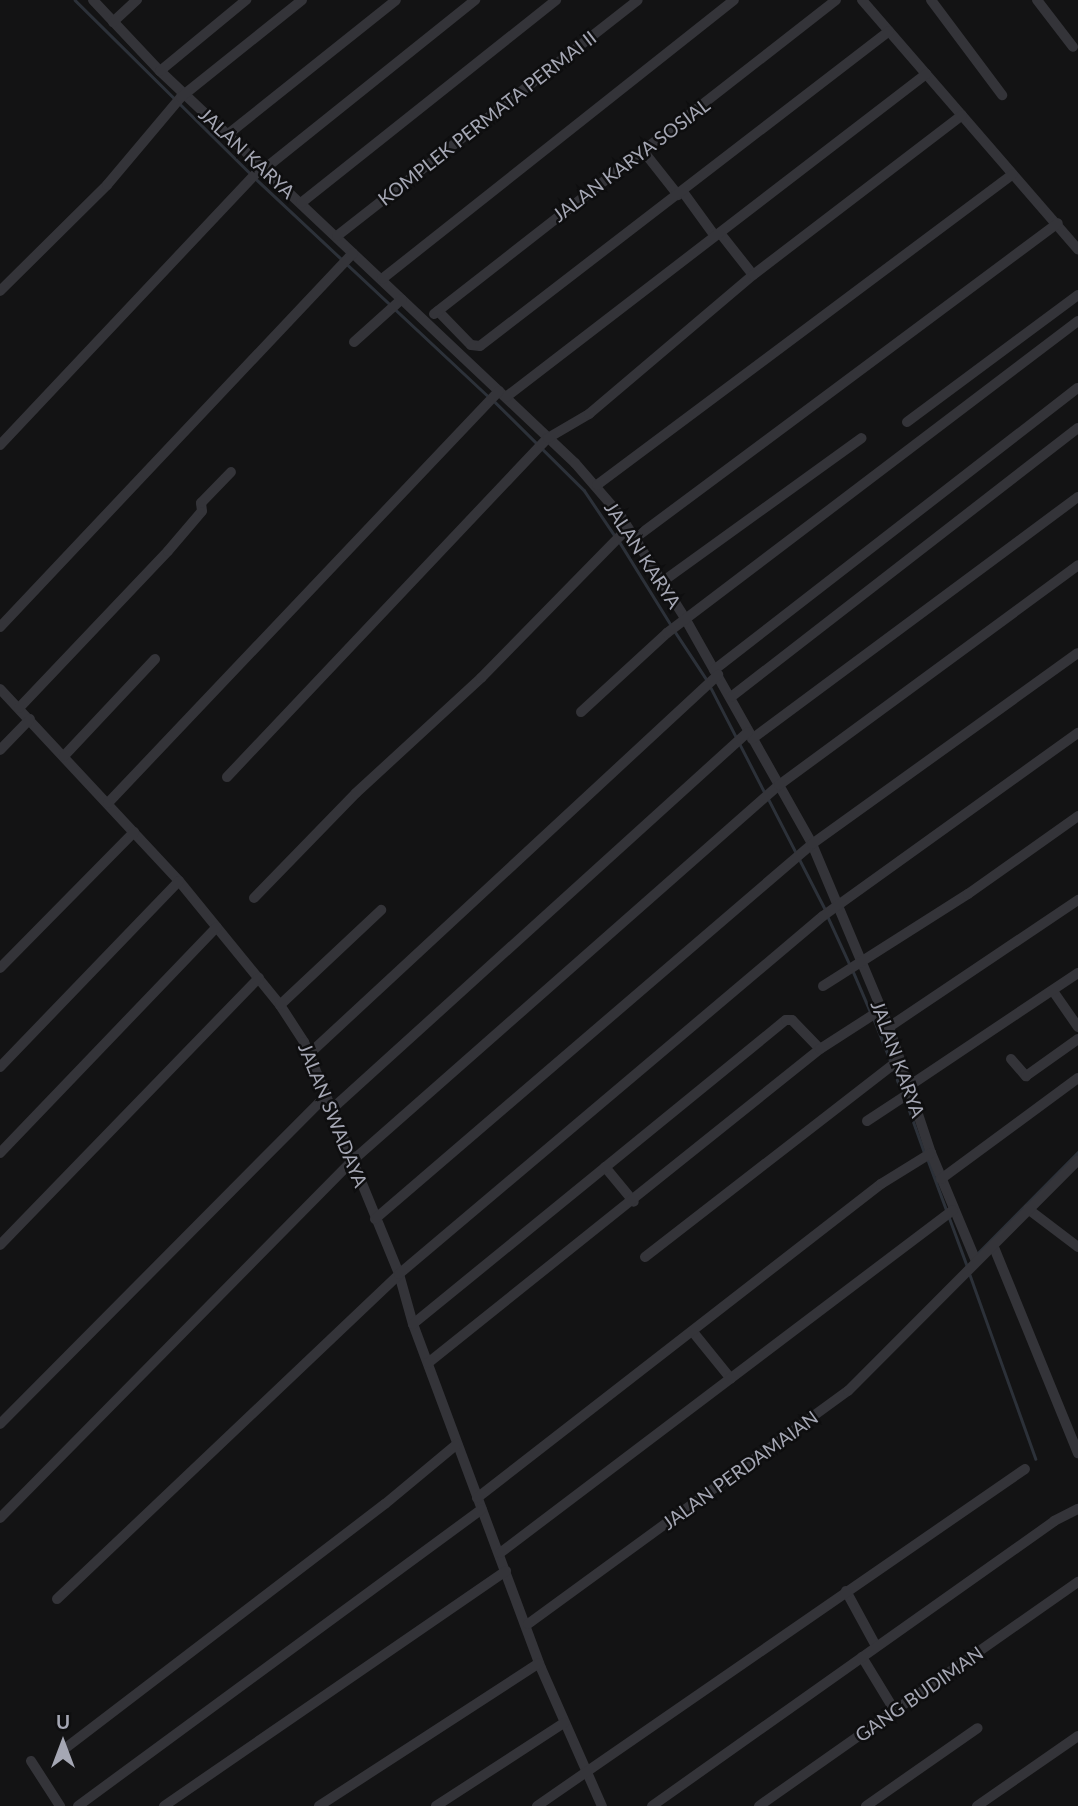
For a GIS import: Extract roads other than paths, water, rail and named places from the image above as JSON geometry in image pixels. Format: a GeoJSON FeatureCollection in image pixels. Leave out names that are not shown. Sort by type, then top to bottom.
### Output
{"type":"FeatureCollection","features":[{"type":"Feature","properties":{"kind":"street","name":"JALAN KARYA"},"geometry":{"type":"LineString","coordinates":[[93,0],[183,96],[228,135],[261,170],[337,236],[351,254],[382,279],[397,303],[426,321],[500,394],[543,443],[597,485],[626,530],[635,538],[686,620],[714,675],[730,697],[775,788],[809,847],[830,911],[854,965],[889,1027],[895,1062],[910,1089],[926,1155],[941,1179],[948,1213],[975,1259]]}},
{"type":"Feature","properties":{"kind":"street"},"geometry":{"type":"LineString","coordinates":[[113,22],[137,0]]}},
{"type":"Feature","properties":{"kind":"street"},"geometry":{"type":"LineString","coordinates":[[160,71],[246,0]]}},
{"type":"Feature","properties":{"kind":"street"},"geometry":{"type":"LineString","coordinates":[[0,291],[107,185],[183,96],[302,0]]}},
{"type":"Feature","properties":{"kind":"street"},"geometry":{"type":"LineString","coordinates":[[228,135],[396,0]]}},
{"type":"Feature","properties":{"kind":"street"},"geometry":{"type":"LineString","coordinates":[[0,445],[261,170],[475,0]]}},
{"type":"Feature","properties":{"kind":"street"},"geometry":{"type":"LineString","coordinates":[[301,203],[556,0]]}},
{"type":"Feature","properties":{"kind":"street","name":"KOMPLEK PERMATA PERMAI II"},"geometry":{"type":"LineString","coordinates":[[337,236],[638,0]]}},
{"type":"Feature","properties":{"kind":"street"},"geometry":{"type":"LineString","coordinates":[[382,279],[734,0]]}},
{"type":"Feature","properties":{"kind":"street","name":"JALAN KARYA SOSIAL"},"geometry":{"type":"LineString","coordinates":[[426,321],[480,274],[643,152],[836,0]]}},
{"type":"Feature","properties":{"kind":"street"},"geometry":{"type":"LineString","coordinates":[[862,0],[1078,249]]}},
{"type":"Feature","properties":{"kind":"street"},"geometry":{"type":"LineString","coordinates":[[931,0],[1002,95]]}},
{"type":"Feature","properties":{"kind":"street"},"geometry":{"type":"LineString","coordinates":[[1037,0],[1073,47]]}},
{"type":"Feature","properties":{"kind":"street"},"geometry":{"type":"LineString","coordinates":[[438,311],[471,345],[480,346],[889,31]]}},
{"type":"Feature","properties":{"kind":"street"},"geometry":{"type":"LineString","coordinates":[[107,803],[485,402],[500,394],[718,234],[926,74]]}},
{"type":"Feature","properties":{"kind":"street"},"geometry":{"type":"LineString","coordinates":[[227,778],[543,443],[589,414],[753,275],[962,115]]}},
{"type":"Feature","properties":{"kind":"street"},"geometry":{"type":"LineString","coordinates":[[643,152],[753,275]]}},
{"type":"Feature","properties":{"kind":"street"},"geometry":{"type":"LineString","coordinates":[[597,485],[1013,174]]}},
{"type":"Feature","properties":{"kind":"street"},"geometry":{"type":"LineString","coordinates":[[635,538],[1058,223]]}},
{"type":"Feature","properties":{"kind":"street"},"geometry":{"type":"LineString","coordinates":[[0,627],[351,254]]}},
{"type":"Feature","properties":{"kind":"street"},"geometry":{"type":"LineString","coordinates":[[907,422],[1078,295]]}},
{"type":"Feature","properties":{"kind":"street"},"geometry":{"type":"LineString","coordinates":[[354,342],[397,303]]}},
{"type":"Feature","properties":{"kind":"street"},"geometry":{"type":"LineString","coordinates":[[582,712],[672,630],[1078,321]]}},
{"type":"Feature","properties":{"kind":"street"},"geometry":{"type":"LineString","coordinates":[[309,1054],[714,675],[1078,388]]}},
{"type":"Feature","properties":{"kind":"street"},"geometry":{"type":"LineString","coordinates":[[730,697],[1078,428]]}},
{"type":"Feature","properties":{"kind":"street"},"geometry":{"type":"LineString","coordinates":[[662,582],[862,438]]}},
{"type":"Feature","properties":{"kind":"street"},"geometry":{"type":"LineString","coordinates":[[19,708],[168,551],[202,511],[203,501],[231,472]]}},
{"type":"Feature","properties":{"kind":"street"},"geometry":{"type":"LineString","coordinates":[[333,1108],[731,747],[1078,497]]}},
{"type":"Feature","properties":{"kind":"street"},"geometry":{"type":"LineString","coordinates":[[254,898],[626,530]]}},
{"type":"Feature","properties":{"kind":"street"},"geometry":{"type":"LineString","coordinates":[[0,1518],[352,1161],[775,788],[1078,565]]}},
{"type":"Feature","properties":{"kind":"street"},"geometry":{"type":"LineString","coordinates":[[375,1219],[809,847],[1078,653]]}},
{"type":"Feature","properties":{"kind":"street"},"geometry":{"type":"LineString","coordinates":[[64,756],[155,659]]}},
{"type":"Feature","properties":{"kind":"street","name":"JALAN SWADAYA"},"geometry":{"type":"LineString","coordinates":[[1,693],[30,719],[180,881],[280,1004],[309,1054],[399,1274],[412,1324],[528,1624]]}},
{"type":"Feature","properties":{"kind":"street"},"geometry":{"type":"LineString","coordinates":[[0,750],[30,719]]}},
{"type":"Feature","properties":{"kind":"street"},"geometry":{"type":"LineString","coordinates":[[57,1599],[399,1274],[830,911],[1078,733]]}},
{"type":"Feature","properties":{"kind":"street"},"geometry":{"type":"LineString","coordinates":[[823,986],[1078,817]]}},
{"type":"Feature","properties":{"kind":"street"},"geometry":{"type":"LineString","coordinates":[[0,968],[134,832]]}},
{"type":"Feature","properties":{"kind":"street"},"geometry":{"type":"LineString","coordinates":[[0,1067],[180,881]]}},
{"type":"Feature","properties":{"kind":"street"},"geometry":{"type":"LineString","coordinates":[[889,1027],[1078,900]]}},
{"type":"Feature","properties":{"kind":"street"},"geometry":{"type":"LineString","coordinates":[[280,1004],[381,911]]}},
{"type":"Feature","properties":{"kind":"street"},"geometry":{"type":"LineString","coordinates":[[0,1153],[217,927]]}},
{"type":"Feature","properties":{"kind":"street"},"geometry":{"type":"LineString","coordinates":[[867,1121],[1078,973]]}},
{"type":"Feature","properties":{"kind":"street"},"geometry":{"type":"LineString","coordinates":[[0,1245],[259,978]]}},
{"type":"Feature","properties":{"kind":"street"},"geometry":{"type":"LineString","coordinates":[[1053,991],[1078,1027]]}},
{"type":"Feature","properties":{"kind":"street"},"geometry":{"type":"LineString","coordinates":[[428,1363],[634,1202],[820,1049],[879,1010]]}},
{"type":"Feature","properties":{"kind":"street"},"geometry":{"type":"LineString","coordinates":[[412,1324],[786,1020],[792,1020],[820,1049]]}},
{"type":"Feature","properties":{"kind":"street"},"geometry":{"type":"LineString","coordinates":[[1011,1059],[1026,1076],[1078,1039]]}},
{"type":"Feature","properties":{"kind":"street"},"geometry":{"type":"LineString","coordinates":[[645,1257],[895,1062]]}},
{"type":"Feature","properties":{"kind":"street"},"geometry":{"type":"LineString","coordinates":[[941,1179],[1078,1078]]}},
{"type":"Feature","properties":{"kind":"street"},"geometry":{"type":"LineString","coordinates":[[0,1424],[326,1096]]}},
{"type":"Feature","properties":{"kind":"street"},"geometry":{"type":"LineString","coordinates":[[477,1497],[926,1155]]}},
{"type":"Feature","properties":{"kind":"street","name":"JALAN PERDAMAIAN"},"geometry":{"type":"LineString","coordinates":[[528,1624],[841,1397],[966,1273],[975,1259],[1076,1165]]}},
{"type":"Feature","properties":{"kind":"street"},"geometry":{"type":"LineString","coordinates":[[605,1167],[634,1202]]}},
{"type":"Feature","properties":{"kind":"street"},"geometry":{"type":"LineString","coordinates":[[1028,1209],[1078,1247]]}},
{"type":"Feature","properties":{"kind":"street"},"geometry":{"type":"LineString","coordinates":[[500,1553],[948,1213]]}},
{"type":"Feature","properties":{"kind":"street"},"geometry":{"type":"LineString","coordinates":[[993,1245],[1078,1453]]}},
{"type":"Feature","properties":{"kind":"street"},"geometry":{"type":"LineString","coordinates":[[693,1332],[731,1380]]}},
{"type":"Feature","properties":{"kind":"street"},"geometry":{"type":"LineString","coordinates":[[67,1746],[385,1504],[457,1444]]}},
{"type":"Feature","properties":{"kind":"street"},"geometry":{"type":"LineString","coordinates":[[537,1806],[586,1775],[846,1591],[1025,1469]]}},
{"type":"Feature","properties":{"kind":"street"},"geometry":{"type":"LineString","coordinates":[[652,1806],[876,1646],[1078,1508]]}},
{"type":"Feature","properties":{"kind":"street"},"geometry":{"type":"LineString","coordinates":[[78,1806],[482,1509]]}},
{"type":"Feature","properties":{"kind":"street"},"geometry":{"type":"LineString","coordinates":[[164,1806],[506,1571]]}},
{"type":"Feature","properties":{"kind":"street","name":"GANG BUDIMAN"},"geometry":{"type":"LineString","coordinates":[[759,1806],[1078,1582]]}},
{"type":"Feature","properties":{"kind":"street"},"geometry":{"type":"LineString","coordinates":[[846,1591],[876,1646]]}},
{"type":"Feature","properties":{"kind":"street"},"geometry":{"type":"LineString","coordinates":[[528,1624],[539,1663],[586,1775],[602,1806]]}},
{"type":"Feature","properties":{"kind":"street"},"geometry":{"type":"LineString","coordinates":[[862,1657],[895,1711]]}},
{"type":"Feature","properties":{"kind":"street"},"geometry":{"type":"LineString","coordinates":[[319,1806],[539,1663]]}},
{"type":"Feature","properties":{"kind":"street"},"geometry":{"type":"LineString","coordinates":[[436,1806],[564,1723]]}},
{"type":"Feature","properties":{"kind":"street"},"geometry":{"type":"LineString","coordinates":[[866,1806],[978,1728]]}},
{"type":"Feature","properties":{"kind":"street"},"geometry":{"type":"LineString","coordinates":[[977,1806],[1078,1736]]}},
{"type":"Feature","properties":{"kind":"street"},"geometry":{"type":"LineString","coordinates":[[31,1761],[60,1806]]}},
{"type":"Feature","properties":{"kind":"waterway"},"geometry":{"type":"LineString","coordinates":[[75,0],[251,174]]}},
{"type":"Feature","properties":{"kind":"waterway"},"geometry":{"type":"LineString","coordinates":[[256,179],[489,397]]}},
{"type":"Feature","properties":{"kind":"waterway"},"geometry":{"type":"LineString","coordinates":[[494,401],[584,490],[615,536]]}},
{"type":"Feature","properties":{"kind":"waterway"},"geometry":{"type":"LineString","coordinates":[[619,541],[671,625]]}},
{"type":"Feature","properties":{"kind":"waterway"},"geometry":{"type":"LineString","coordinates":[[674,630],[707,680]]}},
{"type":"Feature","properties":{"kind":"waterway"},"geometry":{"type":"LineString","coordinates":[[710,686],[765,793]]}},
{"type":"Feature","properties":{"kind":"waterway"},"geometry":{"type":"LineString","coordinates":[[768,798],[826,911]]}},
{"type":"Feature","properties":{"kind":"waterway"},"geometry":{"type":"LineString","coordinates":[[828,917],[850,965]]}},
{"type":"Feature","properties":{"kind":"waterway"},"geometry":{"type":"LineString","coordinates":[[853,971],[871,1013]]}},
{"type":"Feature","properties":{"kind":"waterway"},"geometry":{"type":"LineString","coordinates":[[874,1019],[891,1062]]}},
{"type":"Feature","properties":{"kind":"waterway"},"geometry":{"type":"LineString","coordinates":[[893,1068],[903,1095]]}},
{"type":"Feature","properties":{"kind":"waterway"},"geometry":{"type":"LineString","coordinates":[[906,1101],[925,1154]]}},
{"type":"Feature","properties":{"kind":"waterway"},"geometry":{"type":"LineString","coordinates":[[977,1254],[1078,1152]]}},
{"type":"Feature","properties":{"kind":"waterway"},"geometry":{"type":"LineString","coordinates":[[928,1160],[968,1268]]}},
{"type":"Feature","properties":{"kind":"waterway"},"geometry":{"type":"LineString","coordinates":[[970,1275],[1036,1459]]}}]}
